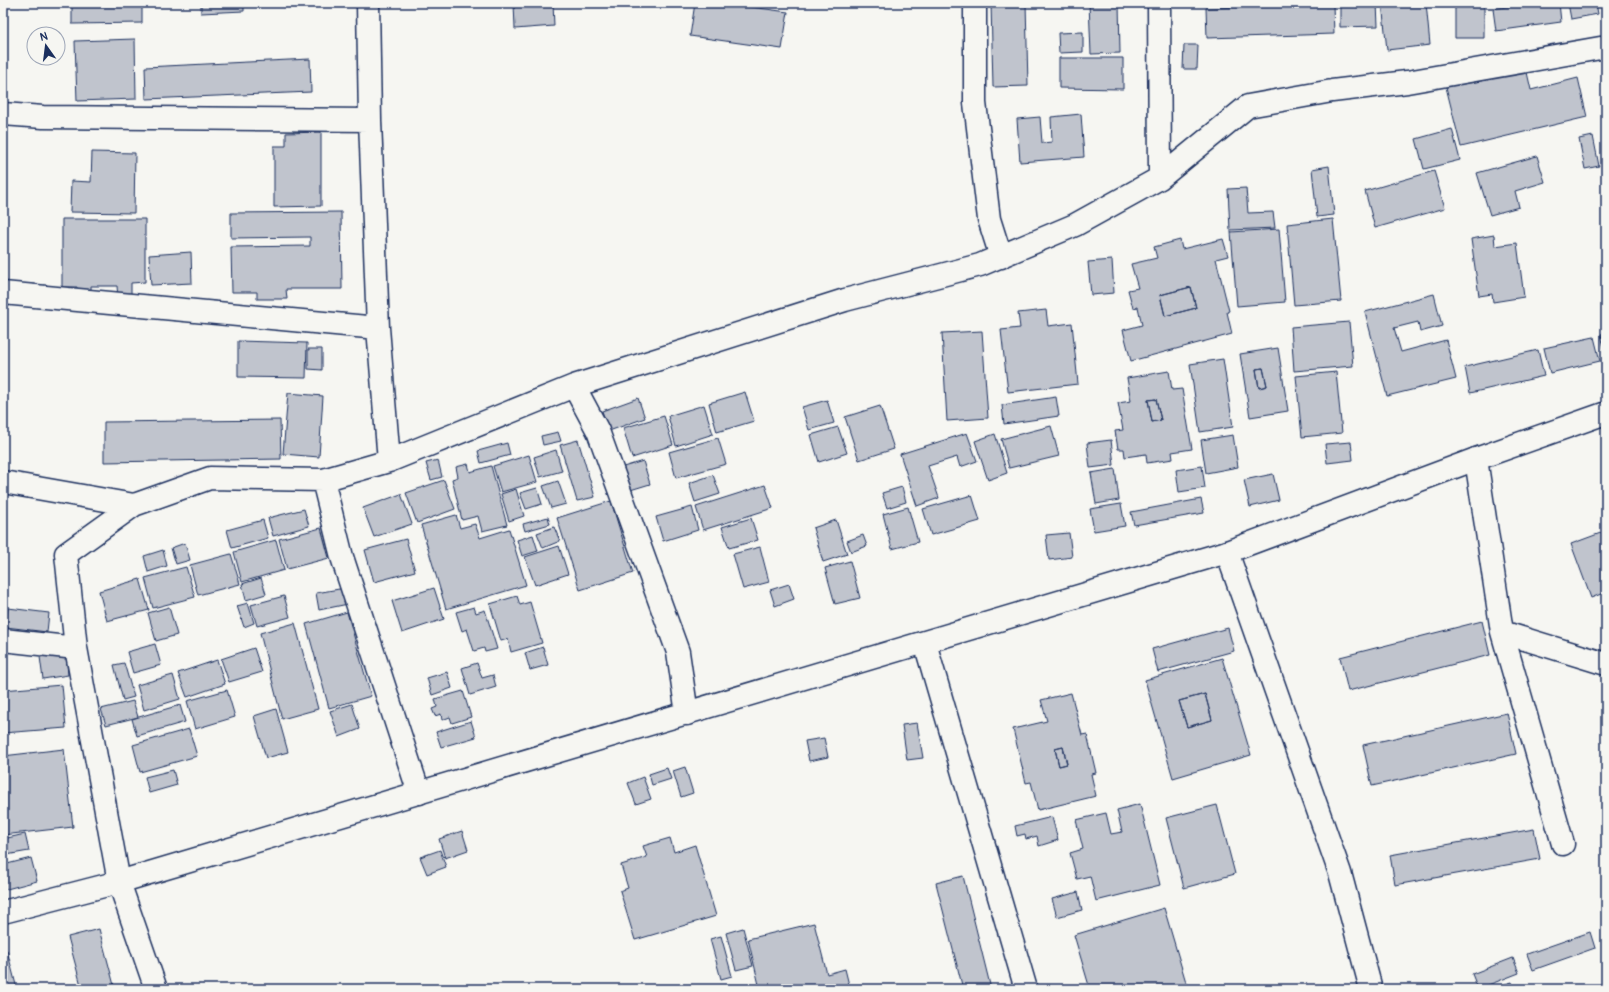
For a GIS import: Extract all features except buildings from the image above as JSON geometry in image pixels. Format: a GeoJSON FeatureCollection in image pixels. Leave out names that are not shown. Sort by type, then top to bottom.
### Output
{"type":"FeatureCollection","features":[{"type":"Feature","properties":{"kind":"street"},"geometry":{"type":"LineString","coordinates":[[368,3],[370,120],[378,328],[389,461]]}},
{"type":"Feature","properties":{"kind":"street"},"geometry":{"type":"LineString","coordinates":[[975,3],[975,103],[989,219],[1001,257]]}},
{"type":"Feature","properties":{"kind":"street"},"geometry":{"type":"LineString","coordinates":[[1159,3],[1160,178]]}},
{"type":"Feature","properties":{"kind":"street"},"geometry":{"type":"LineString","coordinates":[[156,989],[119,882],[76,648],[66,554],[134,505],[210,478],[323,480],[389,461],[574,386],[846,300],[980,265],[1075,225],[1160,178],[1248,106],[1332,91],[1407,82],[1606,47]]}},
{"type":"Feature","properties":{"kind":"street"},"geometry":{"type":"LineString","coordinates":[[3,114],[43,117],[370,120]]}},
{"type":"Feature","properties":{"kind":"street"},"geometry":{"type":"LineString","coordinates":[[3,293],[378,328]]}},
{"type":"Feature","properties":{"kind":"street"},"geometry":{"type":"LineString","coordinates":[[574,386],[598,431],[678,652],[687,714]]}},
{"type":"Feature","properties":{"kind":"street"},"geometry":{"type":"LineString","coordinates":[[3,912],[119,882],[1227,552],[1476,459],[1606,413]]}},
{"type":"Feature","properties":{"kind":"street"},"geometry":{"type":"LineString","coordinates":[[1476,459],[1502,632],[1563,844]]}},
{"type":"Feature","properties":{"kind":"street"},"geometry":{"type":"LineString","coordinates":[[323,480],[342,557],[419,793]]}},
{"type":"Feature","properties":{"kind":"street"},"geometry":{"type":"LineString","coordinates":[[3,482],[134,505]]}},
{"type":"Feature","properties":{"kind":"street"},"geometry":{"type":"LineString","coordinates":[[1227,552],[1340,873],[1371,989]]}},
{"type":"Feature","properties":{"kind":"street"},"geometry":{"type":"LineString","coordinates":[[1502,632],[1606,664]]}},
{"type":"Feature","properties":{"kind":"street"},"geometry":{"type":"LineString","coordinates":[[3,640],[76,648]]}},
{"type":"Feature","properties":{"kind":"street"},"geometry":{"type":"LineString","coordinates":[[925,643],[1026,989]]}}]}
